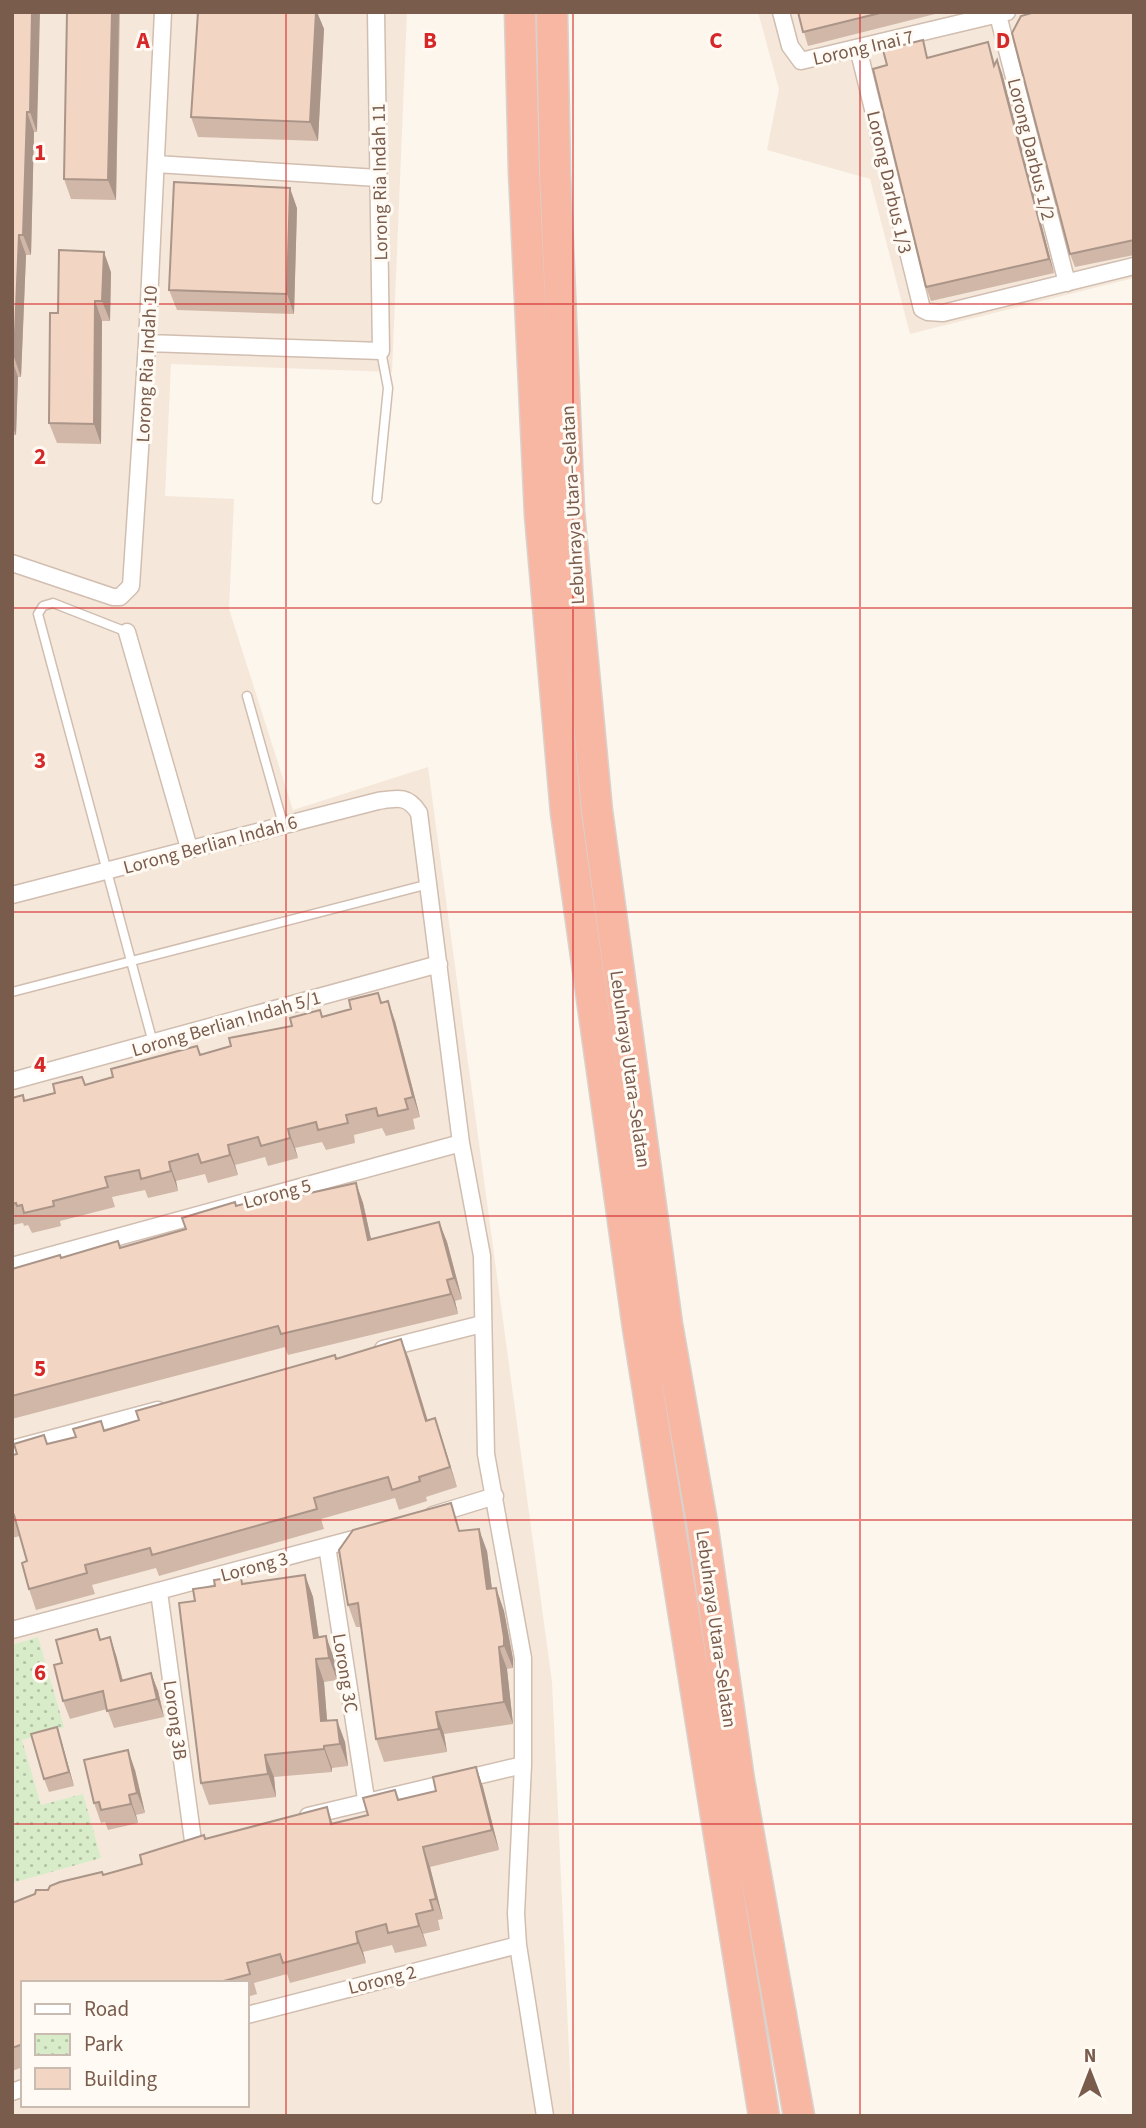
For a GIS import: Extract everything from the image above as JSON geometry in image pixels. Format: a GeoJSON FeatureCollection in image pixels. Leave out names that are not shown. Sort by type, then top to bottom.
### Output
{"type":"FeatureCollection","features":[{"type":"Feature","properties":{"kind":"highway","name":"Lebuhraya Utara–Selatan"},"geometry":{"type":"LineString","coordinates":[[520,12],[524,186],[540,515],[566,813],[638,1328],[764,2116]]}},
{"type":"Feature","properties":{"kind":"highway","name":"Lebuhraya Utara–Selatan"},"geometry":{"type":"LineString","coordinates":[[552,12],[555,173],[569,512],[595,798],[667,1324],[702,1522],[739,1780],[799,2116]]}},
{"type":"Feature","properties":{"kind":"street","name":"Lorong Ria Indah 10"},"geometry":{"type":"LineString","coordinates":[[12,563],[113,597],[120,597],[131,586],[147,343],[163,12]]}},
{"type":"Feature","properties":{"kind":"street","name":"Lorong Ria Indah 11"},"geometry":{"type":"LineString","coordinates":[[376,12],[381,351]]}},
{"type":"Feature","properties":{"kind":"street","name":"Lorong Inai 7"},"geometry":{"type":"LineString","coordinates":[[781,12],[790,46],[801,61],[1002,13]]}},
{"type":"Feature","properties":{"kind":"street","name":"Lorong Darbus 1/2"},"geometry":{"type":"LineString","coordinates":[[1002,13],[1067,283]]}},
{"type":"Feature","properties":{"kind":"street","name":"Lorong Darbus 1/3"},"geometry":{"type":"LineString","coordinates":[[858,48],[918,302],[928,313],[943,313],[1067,283]]}},
{"type":"Feature","properties":{"kind":"street"},"geometry":{"type":"LineString","coordinates":[[156,164],[378,178]]}},
{"type":"Feature","properties":{"kind":"street"},"geometry":{"type":"LineString","coordinates":[[1067,283],[1134,267]]}},
{"type":"Feature","properties":{"kind":"street"},"geometry":{"type":"LineString","coordinates":[[147,343],[381,351]]}},
{"type":"Feature","properties":{"kind":"street"},"geometry":{"type":"LineString","coordinates":[[127,632],[189,848]]}},
{"type":"Feature","properties":{"kind":"street","name":"Lorong Berlian Indah 6"},"geometry":{"type":"LineString","coordinates":[[13,890],[109,871],[283,824],[400,797],[408,799],[419,813],[429,884]]}},
{"type":"Feature","properties":{"kind":"street"},"geometry":{"type":"LineString","coordinates":[[429,884],[461,1143],[482,1256],[484,1439],[523,1658],[523,1765],[516,1913],[518,1945],[545,2116]]}},
{"type":"Feature","properties":{"kind":"street","name":"Lorong Berlian Indah 5/1"},"geometry":{"type":"LineString","coordinates":[[12,1081],[439,964]]}},
{"type":"Feature","properties":{"kind":"street","name":"Lorong 5"},"geometry":{"type":"LineString","coordinates":[[12,1266],[461,1143]]}},
{"type":"Feature","properties":{"kind":"street"},"geometry":{"type":"LineString","coordinates":[[371,1352],[482,1324]]}},
{"type":"Feature","properties":{"kind":"street"},"geometry":{"type":"LineString","coordinates":[[12,1449],[180,1404]]}},
{"type":"Feature","properties":{"kind":"street"},"geometry":{"type":"LineString","coordinates":[[419,1519],[495,1496]]}},
{"type":"Feature","properties":{"kind":"street","name":"Lorong 3"},"geometry":{"type":"LineString","coordinates":[[12,1630],[381,1531]]}},
{"type":"Feature","properties":{"kind":"street","name":"Lorong 3C"},"geometry":{"type":"LineString","coordinates":[[327,1546],[366,1799]]}},
{"type":"Feature","properties":{"kind":"street","name":"Lorong 3B"},"geometry":{"type":"LineString","coordinates":[[159,1592],[194,1848]]}},
{"type":"Feature","properties":{"kind":"street"},"geometry":{"type":"LineString","coordinates":[[287,1822],[366,1799],[523,1765]]}},
{"type":"Feature","properties":{"kind":"street","name":"Lorong 2"},"geometry":{"type":"LineString","coordinates":[[248,2015],[518,1945]]}},
{"type":"Feature","properties":{"kind":"lane"},"geometry":{"type":"LineString","coordinates":[[377,499],[387,388],[381,351]]}},
{"type":"Feature","properties":{"kind":"lane"},"geometry":{"type":"LineString","coordinates":[[127,632],[54,603],[43,606],[38,614],[109,871],[153,1044]]}},
{"type":"Feature","properties":{"kind":"lane"},"geometry":{"type":"LineString","coordinates":[[247,696],[283,824]]}},
{"type":"Feature","properties":{"kind":"lane"},"geometry":{"type":"LineString","coordinates":[[12,992],[429,884]]}},
{"type":"Feature","properties":{"kind":"shaded area"},"geometry":{"type":"Polygon","coordinates":[[[12,12],[407,12],[392,372],[171,364],[165,496],[234,499],[229,609],[293,810],[428,767],[552,1682],[572,2116],[12,2116],[12,12]]]}},
{"type":"Feature","properties":{"kind":"shaded area"},"geometry":{"type":"Polygon","coordinates":[[[758,12],[1134,12],[1134,278],[910,334],[870,179],[767,150],[779,89],[758,12]]]}},
{"type":"Feature","properties":{"kind":"green space"},"geometry":{"type":"Polygon","coordinates":[[[38,1637],[64,1727],[22,1740],[41,1805],[83,1794],[101,1858],[12,1883],[12,1645],[38,1637]]]}},
{"type":"Feature","properties":{"kind":"building"},"geometry":{"type":"Polygon","coordinates":[[[12,12],[32,12],[30,112],[27,112],[23,235],[19,235],[14,357],[12,357],[12,12]]]}},
{"type":"Feature","properties":{"kind":"building"},"geometry":{"type":"Polygon","coordinates":[[[67,12],[112,12],[108,180],[64,179],[67,12]]]}},
{"type":"Feature","properties":{"kind":"building"},"geometry":{"type":"Polygon","coordinates":[[[198,12],[316,12],[310,122],[191,117],[198,12]]]}},
{"type":"Feature","properties":{"kind":"building"},"geometry":{"type":"Polygon","coordinates":[[[798,12],[884,12],[803,32],[798,12]]]}},
{"type":"Feature","properties":{"kind":"building"},"geometry":{"type":"Polygon","coordinates":[[[1035,12],[1134,12],[1134,240],[1070,254],[1012,33],[1021,16],[1035,12]]]}},
{"type":"Feature","properties":{"kind":"building"},"geometry":{"type":"Polygon","coordinates":[[[923,40],[927,58],[988,42],[994,66],[997,60],[1049,259],[926,287],[873,69],[887,65],[883,50],[923,40]]]}},
{"type":"Feature","properties":{"kind":"building"},"geometry":{"type":"Polygon","coordinates":[[[174,182],[290,188],[287,294],[169,290],[174,182]]]}},
{"type":"Feature","properties":{"kind":"building"},"geometry":{"type":"Polygon","coordinates":[[[59,250],[104,252],[102,301],[95,301],[94,424],[49,423],[50,313],[58,313],[59,250]]]}},
{"type":"Feature","properties":{"kind":"building"},"geometry":{"type":"Polygon","coordinates":[[[378,993],[381,1003],[388,1001],[413,1097],[405,1099],[408,1109],[378,1116],[376,1108],[346,1115],[348,1123],[318,1130],[316,1122],[288,1129],[290,1138],[261,1146],[258,1137],[228,1145],[230,1155],[201,1163],[198,1154],[169,1162],[171,1171],[141,1179],[139,1170],[105,1177],[108,1187],[53,1201],[54,1206],[24,1213],[22,1205],[12,1204],[12,1098],[23,1095],[24,1101],[55,1093],[53,1084],[82,1077],[85,1085],[113,1077],[111,1069],[197,1046],[200,1055],[231,1046],[229,1038],[292,1026],[290,1018],[320,1010],[322,1017],[351,1009],[349,1000],[378,993]]]}},
{"type":"Feature","properties":{"kind":"building"},"geometry":{"type":"Polygon","coordinates":[[[356,1183],[368,1240],[439,1222],[454,1278],[447,1280],[451,1294],[281,1334],[278,1326],[12,1396],[12,1269],[118,1241],[120,1248],[186,1229],[182,1218],[235,1202],[236,1206],[294,1190],[296,1196],[356,1183]]]}},
{"type":"Feature","properties":{"kind":"building"},"geometry":{"type":"Polygon","coordinates":[[[401,1339],[426,1421],[435,1418],[450,1467],[419,1477],[420,1481],[392,1490],[388,1477],[314,1498],[317,1509],[152,1555],[150,1548],[85,1565],[87,1573],[29,1589],[22,1563],[27,1561],[14,1515],[12,1516],[12,1455],[17,1454],[14,1444],[44,1435],[47,1444],[76,1437],[73,1429],[101,1421],[104,1431],[139,1420],[136,1411],[335,1355],[336,1359],[401,1339]]]}},
{"type":"Feature","properties":{"kind":"building"},"geometry":{"type":"Polygon","coordinates":[[[451,1503],[459,1531],[479,1529],[487,1589],[496,1588],[504,1637],[504,1646],[499,1647],[504,1702],[436,1712],[439,1729],[376,1739],[358,1603],[348,1605],[339,1550],[353,1530],[451,1503]]]}},
{"type":"Feature","properties":{"kind":"building"},"geometry":{"type":"Polygon","coordinates":[[[305,1575],[314,1638],[326,1636],[329,1658],[316,1659],[321,1721],[337,1720],[340,1744],[324,1746],[324,1749],[265,1755],[268,1774],[201,1783],[179,1603],[195,1601],[193,1589],[215,1586],[214,1580],[241,1576],[242,1584],[305,1575]]]}},
{"type":"Feature","properties":{"kind":"building"},"geometry":{"type":"Polygon","coordinates":[[[97,1629],[100,1640],[110,1637],[121,1681],[151,1673],[157,1699],[107,1711],[103,1691],[63,1701],[54,1665],[62,1663],[56,1640],[97,1629]]]}},
{"type":"Feature","properties":{"kind":"building"},"geometry":{"type":"Polygon","coordinates":[[[57,1727],[69,1772],[44,1779],[31,1734],[57,1727]]]}},
{"type":"Feature","properties":{"kind":"building"},"geometry":{"type":"Polygon","coordinates":[[[128,1750],[137,1793],[129,1795],[131,1804],[101,1810],[99,1802],[94,1803],[84,1760],[128,1750]]]}},
{"type":"Feature","properties":{"kind":"building"},"geometry":{"type":"Polygon","coordinates":[[[476,1767],[492,1830],[423,1847],[436,1899],[430,1900],[433,1910],[416,1914],[419,1926],[388,1933],[386,1924],[356,1932],[358,1943],[283,1963],[280,1954],[247,1963],[250,1974],[224,1981],[21,1981],[21,2045],[12,2048],[12,1903],[35,1894],[36,1890],[48,1890],[50,1886],[60,1882],[102,1872],[103,1875],[142,1864],[140,1855],[204,1835],[205,1839],[327,1807],[331,1824],[368,1815],[363,1798],[395,1790],[398,1800],[436,1791],[433,1777],[476,1767]]]}}]}
